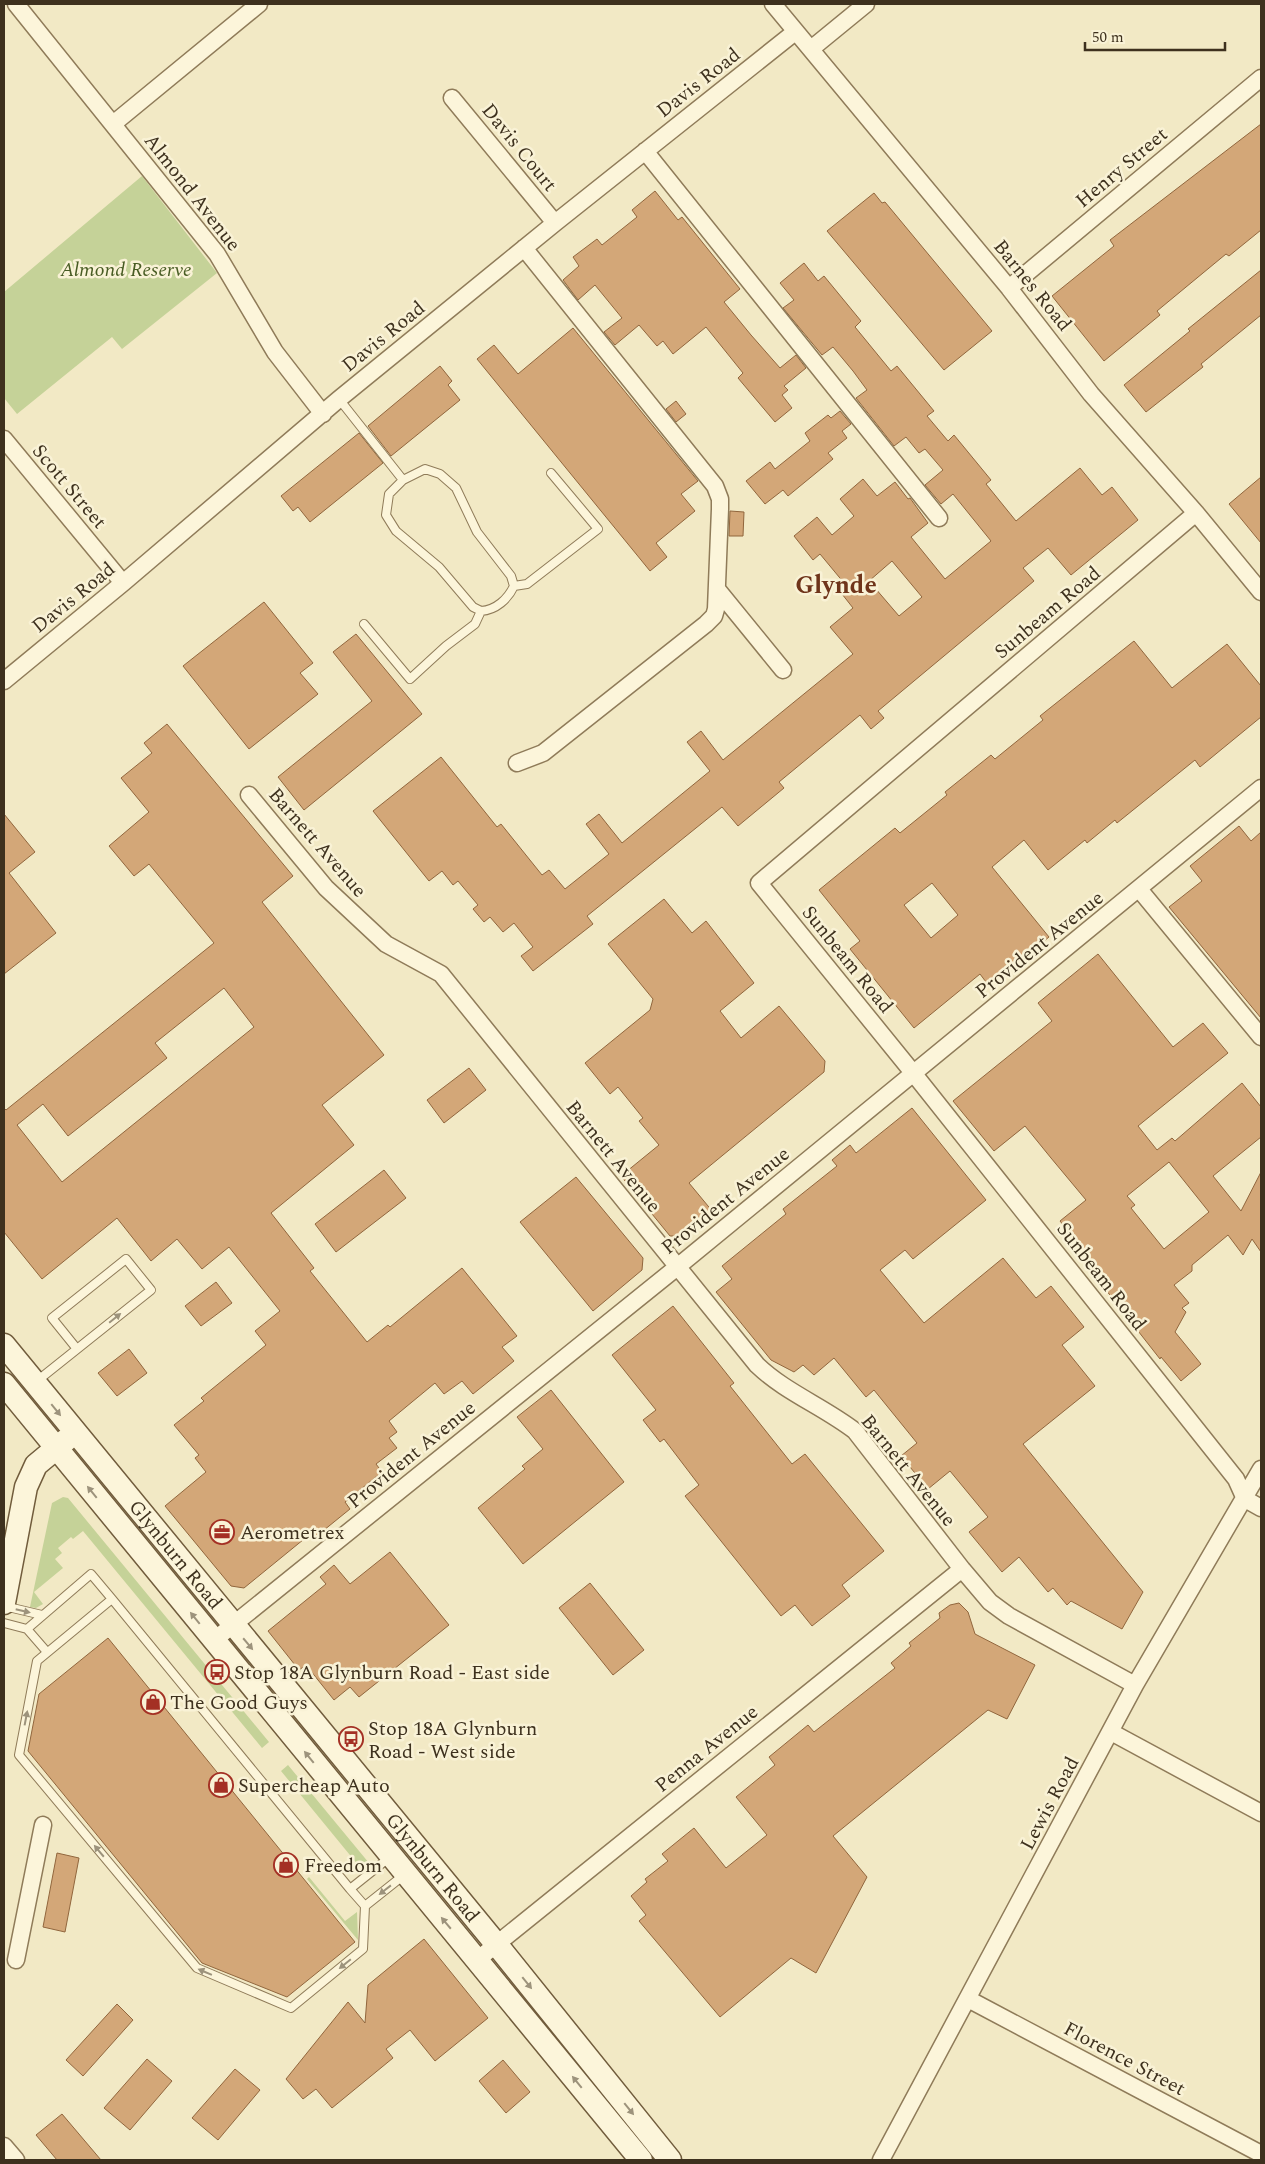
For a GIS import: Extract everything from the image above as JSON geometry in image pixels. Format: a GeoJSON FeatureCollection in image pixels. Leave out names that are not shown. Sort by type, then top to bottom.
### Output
{"type":"FeatureCollection","features":[{"type":"Feature","properties":{"kind":"main road","name":"Glynburn Road"},"geometry":{"type":"LineString","coordinates":[[4,1345],[497,1945],[670,2160]]}},
{"type":"Feature","properties":{"kind":"main road","name":"Glynburn Road"},"geometry":{"type":"LineString","coordinates":[[4,1384],[641,2160]]}},
{"type":"Feature","properties":{"kind":"main road"},"geometry":{"type":"LineString","coordinates":[[4,1605],[8,1555],[26,1487],[36,1465],[75,1433]]}},
{"type":"Feature","properties":{"kind":"street","name":"Almond Avenue"},"geometry":{"type":"LineString","coordinates":[[16,4],[217,254],[276,352],[323,414]]}},
{"type":"Feature","properties":{"kind":"street"},"geometry":{"type":"LineString","coordinates":[[113,124],[258,4]]}},
{"type":"Feature","properties":{"kind":"street","name":"Barnes Road"},"geometry":{"type":"LineString","coordinates":[[773,4],[1009,288],[1091,394],[1196,513],[1261,592]]}},
{"type":"Feature","properties":{"kind":"street"},"geometry":{"type":"LineString","coordinates":[[811,49],[866,4]]}},
{"type":"Feature","properties":{"kind":"street","name":"Davis Road"},"geometry":{"type":"LineString","coordinates":[[4,682],[339,399],[555,223],[795,32]]}},
{"type":"Feature","properties":{"kind":"street","name":"Henry Street"},"geometry":{"type":"LineString","coordinates":[[1009,288],[1261,78]]}},
{"type":"Feature","properties":{"kind":"street","name":"Davis Court"},"geometry":{"type":"LineString","coordinates":[[452,98],[555,223]]}},
{"type":"Feature","properties":{"kind":"street"},"geometry":{"type":"LineString","coordinates":[[646,151],[939,518]]}},
{"type":"Feature","properties":{"kind":"street"},"geometry":{"type":"LineString","coordinates":[[517,763],[543,753],[706,624],[715,613],[720,504],[718,489],[524,248]]}},
{"type":"Feature","properties":{"kind":"street","name":"Scott Street"},"geometry":{"type":"LineString","coordinates":[[4,439],[123,583]]}},
{"type":"Feature","properties":{"kind":"street","name":"Sunbeam Road"},"geometry":{"type":"LineString","coordinates":[[1196,513],[759,883],[914,1074],[1236,1479],[1245,1499]]}},
{"type":"Feature","properties":{"kind":"street"},"geometry":{"type":"LineString","coordinates":[[717,589],[783,670]]}},
{"type":"Feature","properties":{"kind":"street","name":"Provident Avenue"},"geometry":{"type":"LineString","coordinates":[[214,1641],[676,1268],[1261,788]]}},
{"type":"Feature","properties":{"kind":"street","name":"Barnett Avenue"},"geometry":{"type":"LineString","coordinates":[[249,795],[326,888],[386,944],[441,974],[676,1268],[757,1365],[771,1378],[830,1413],[855,1431],[962,1569],[990,1602],[1009,1616],[1135,1685]]}},
{"type":"Feature","properties":{"kind":"street"},"geometry":{"type":"LineString","coordinates":[[1139,889],[1261,1037]]}},
{"type":"Feature","properties":{"kind":"street","name":"Lewis Road"},"geometry":{"type":"LineString","coordinates":[[881,2160],[1112,1732],[1135,1685],[1245,1499],[1261,1468]]}},
{"type":"Feature","properties":{"kind":"street"},"geometry":{"type":"LineString","coordinates":[[1245,1499],[1261,1508]]}},
{"type":"Feature","properties":{"kind":"street","name":"Penna Avenue"},"geometry":{"type":"LineString","coordinates":[[477,1960],[962,1569]]}},
{"type":"Feature","properties":{"kind":"street"},"geometry":{"type":"LineString","coordinates":[[1112,1732],[1261,1813]]}},
{"type":"Feature","properties":{"kind":"street"},"geometry":{"type":"LineString","coordinates":[[16,1960],[43,1825]]}},
{"type":"Feature","properties":{"kind":"street","name":"Florence Street"},"geometry":{"type":"LineString","coordinates":[[968,1999],[1261,2154]]}},
{"type":"Feature","properties":{"kind":"street"},"geometry":{"type":"LineString","coordinates":[[4,2146],[16,2160]]}},
{"type":"Feature","properties":{"kind":"lane"},"geometry":{"type":"LineString","coordinates":[[339,399],[403,480]]}},
{"type":"Feature","properties":{"kind":"lane"},"geometry":{"type":"LineString","coordinates":[[425,469],[440,474],[456,488],[477,532],[511,576],[514,586],[510,595],[491,610],[481,611],[473,607],[439,567],[396,531],[386,515],[388,494],[403,480],[425,469]]}},
{"type":"Feature","properties":{"kind":"lane"},"geometry":{"type":"LineString","coordinates":[[514,586],[527,584],[598,529],[551,473]]}},
{"type":"Feature","properties":{"kind":"lane"},"geometry":{"type":"LineString","coordinates":[[364,624],[410,679],[446,646],[475,624],[481,611]]}},
{"type":"Feature","properties":{"kind":"lane"},"geometry":{"type":"LineString","coordinates":[[34,1383],[77,1349],[151,1290],[126,1258],[52,1318],[77,1349]]}},
{"type":"Feature","properties":{"kind":"lane"},"geometry":{"type":"LineString","coordinates":[[27,1628],[91,1574],[112,1599],[350,1889],[365,1906],[363,1949],[291,2008],[197,1968],[19,1755],[37,1661],[112,1599]]}},
{"type":"Feature","properties":{"kind":"lane"},"geometry":{"type":"LineString","coordinates":[[4,1605],[42,1615]]}},
{"type":"Feature","properties":{"kind":"lane"},"geometry":{"type":"LineString","coordinates":[[4,1623],[27,1628],[47,1652]]}},
{"type":"Feature","properties":{"kind":"lane"},"geometry":{"type":"LineString","coordinates":[[350,1889],[391,1856]]}},
{"type":"Feature","properties":{"kind":"lane"},"geometry":{"type":"LineString","coordinates":[[365,1906],[406,1874]]}},
{"type":"Feature","properties":{"kind":"green space","name":"Almond Reserve"},"geometry":{"type":"Polygon","coordinates":[[[142,176],[217,273],[122,349],[112,337],[17,414],[4,398],[4,292],[142,176]]]}},
{"type":"Feature","properties":{"kind":"green space"},"geometry":{"type":"Polygon","coordinates":[[[63,1497],[68,1498],[269,1742],[262,1748],[83,1531],[73,1539],[71,1537],[58,1548],[62,1553],[55,1559],[63,1568],[34,1592],[43,1604],[36,1608],[30,1607],[52,1503],[63,1497]]]}},
{"type":"Feature","properties":{"kind":"green space"},"geometry":{"type":"Polygon","coordinates":[[[288,1765],[369,1863],[363,1871],[281,1771],[288,1765]]]}},
{"type":"Feature","properties":{"kind":"green space"},"geometry":{"type":"Polygon","coordinates":[[[309,1877],[345,1921],[357,1912],[358,1940],[307,1879],[309,1877]]]}},
{"type":"Feature","properties":{"kind":"building"},"geometry":{"type":"Polygon","coordinates":[[[1261,124],[1261,230],[1229,256],[1226,254],[1157,311],[1160,315],[1104,361],[1052,296],[1114,246],[1110,240],[1261,124]]]}},
{"type":"Feature","properties":{"kind":"building"},"geometry":{"type":"Polygon","coordinates":[[[655,191],[678,220],[682,217],[740,289],[724,302],[751,335],[780,368],[796,355],[806,368],[784,386],[788,390],[782,395],[792,408],[775,422],[738,378],[743,373],[706,327],[673,354],[663,341],[657,346],[639,325],[615,345],[604,332],[622,318],[595,285],[578,300],[563,280],[579,266],[573,257],[597,239],[602,245],[637,217],[632,210],[655,191]]]}},
{"type":"Feature","properties":{"kind":"building"},"geometry":{"type":"Polygon","coordinates":[[[874,193],[882,203],[885,202],[992,331],[944,370],[827,231],[874,193]]]}},
{"type":"Feature","properties":{"kind":"building"},"geometry":{"type":"Polygon","coordinates":[[[804,263],[818,281],[824,276],[861,321],[855,327],[891,371],[897,366],[934,411],[927,416],[948,441],[954,435],[991,480],[986,484],[1016,521],[1080,468],[1102,495],[1112,487],[1138,520],[1071,575],[1048,548],[1023,568],[1034,581],[878,711],[884,718],[871,729],[860,715],[779,782],[784,788],[738,826],[722,807],[587,916],[593,924],[533,971],[521,956],[533,947],[514,923],[503,932],[490,917],[484,922],[473,909],[478,905],[458,881],[453,885],[442,871],[429,881],[373,811],[441,757],[497,827],[501,824],[542,875],[549,870],[565,889],[609,854],[586,824],[599,814],[622,843],[710,771],[687,742],[701,731],[723,760],[853,654],[830,627],[853,608],[842,594],[849,589],[820,554],[813,560],[794,536],[817,517],[832,535],[854,516],[840,499],[863,479],[877,496],[895,482],[908,499],[910,498],[928,523],[911,537],[945,579],[991,541],[953,494],[941,504],[925,485],[943,470],[925,449],[919,453],[906,437],[894,446],[856,398],[867,390],[853,371],[833,347],[822,355],[783,308],[794,300],[780,283],[804,263]],[[892,561],[869,581],[899,616],[922,597],[892,561]]]}},
{"type":"Feature","properties":{"kind":"building"},"geometry":{"type":"Polygon","coordinates":[[[1261,270],[1261,315],[1201,364],[1203,367],[1146,412],[1124,385],[1190,331],[1188,329],[1261,270]]]}},
{"type":"Feature","properties":{"kind":"building"},"geometry":{"type":"Polygon","coordinates":[[[573,328],[698,481],[681,494],[695,511],[656,543],[667,557],[650,571],[477,359],[494,345],[518,374],[573,328]]]}},
{"type":"Feature","properties":{"kind":"building"},"geometry":{"type":"Polygon","coordinates":[[[440,366],[452,381],[448,385],[460,400],[391,456],[368,426],[440,366]]]}},
{"type":"Feature","properties":{"kind":"building"},"geometry":{"type":"Polygon","coordinates":[[[676,401],[686,414],[676,422],[666,409],[676,401]]]}},
{"type":"Feature","properties":{"kind":"building"},"geometry":{"type":"Polygon","coordinates":[[[840,411],[851,424],[842,431],[847,438],[828,453],[833,459],[788,496],[783,490],[765,504],[746,481],[770,462],[775,469],[810,441],[805,433],[828,415],[831,418],[840,411]]]}},
{"type":"Feature","properties":{"kind":"building"},"geometry":{"type":"Polygon","coordinates":[[[359,433],[383,463],[310,522],[298,507],[293,511],[281,496],[359,433]]]}},
{"type":"Feature","properties":{"kind":"building"},"geometry":{"type":"Polygon","coordinates":[[[1261,477],[1261,543],[1229,504],[1261,477]]]}},
{"type":"Feature","properties":{"kind":"building"},"geometry":{"type":"Polygon","coordinates":[[[730,511],[744,512],[743,536],[729,536],[730,511]]]}},
{"type":"Feature","properties":{"kind":"building"},"geometry":{"type":"Polygon","coordinates":[[[264,602],[313,663],[300,673],[318,694],[249,749],[183,666],[264,602]]]}},
{"type":"Feature","properties":{"kind":"building"},"geometry":{"type":"Polygon","coordinates":[[[356,634],[422,714],[304,810],[278,777],[372,701],[333,652],[356,634]]]}},
{"type":"Feature","properties":{"kind":"building"},"geometry":{"type":"Polygon","coordinates":[[[1134,641],[1172,688],[1227,644],[1261,686],[1261,717],[1200,767],[1195,760],[1117,823],[1115,820],[1087,843],[1085,840],[1048,870],[1024,840],[992,867],[1049,937],[989,986],[980,974],[914,1028],[850,949],[860,941],[819,890],[895,828],[900,833],[947,795],[945,792],[991,755],[995,759],[1043,720],[1040,716],[1134,641]],[[932,883],[904,905],[931,938],[958,915],[932,883]]]}},
{"type":"Feature","properties":{"kind":"building"},"geometry":{"type":"Polygon","coordinates":[[[167,724],[293,876],[262,902],[384,1055],[322,1105],[354,1145],[271,1213],[314,1268],[310,1271],[367,1342],[388,1325],[390,1327],[462,1268],[517,1336],[502,1347],[514,1361],[473,1394],[462,1381],[444,1394],[435,1383],[389,1421],[397,1432],[389,1438],[397,1448],[376,1464],[382,1472],[345,1502],[350,1509],[313,1539],[309,1535],[244,1588],[231,1586],[165,1506],[206,1472],[195,1458],[199,1455],[174,1425],[204,1401],[201,1398],[266,1345],[255,1331],[280,1311],[229,1247],[202,1269],[177,1239],[151,1261],[117,1218],[42,1279],[4,1232],[4,1108],[6,1110],[214,943],[149,864],[134,876],[109,846],[149,812],[121,778],[152,753],[144,743],[167,724]],[[224,988],[155,1043],[167,1058],[68,1136],[43,1104],[17,1125],[62,1182],[254,1027],[224,988]]]}},
{"type":"Feature","properties":{"kind":"building"},"geometry":{"type":"Polygon","coordinates":[[[4,814],[35,852],[9,873],[56,933],[4,974],[4,814]]]}},
{"type":"Feature","properties":{"kind":"building"},"geometry":{"type":"Polygon","coordinates":[[[1239,826],[1251,841],[1261,832],[1261,1018],[1169,907],[1202,881],[1190,866],[1239,826]]]}},
{"type":"Feature","properties":{"kind":"building"},"geometry":{"type":"Polygon","coordinates":[[[664,899],[692,933],[706,921],[754,983],[720,1011],[741,1038],[779,1006],[825,1061],[824,1072],[689,1183],[713,1212],[683,1236],[670,1236],[621,1176],[659,1145],[639,1121],[643,1118],[618,1087],[610,1094],[585,1063],[650,1010],[653,999],[608,944],[664,899]]]}},
{"type":"Feature","properties":{"kind":"building"},"geometry":{"type":"Polygon","coordinates":[[[1098,954],[1173,1047],[1203,1023],[1228,1053],[1138,1126],[1157,1150],[1172,1138],[1175,1141],[1242,1083],[1261,1107],[1261,1137],[1213,1176],[1241,1211],[1261,1172],[1261,1252],[1252,1239],[1243,1255],[1228,1235],[1192,1265],[1192,1271],[1174,1285],[1189,1303],[1182,1308],[1186,1312],[1175,1332],[1201,1364],[1181,1381],[1161,1357],[1160,1359],[1077,1253],[1082,1249],[1060,1221],[1086,1200],[1025,1126],[994,1151],[953,1101],[1052,1021],[1038,1003],[1098,954]],[[1169,1162],[1127,1196],[1135,1205],[1131,1208],[1164,1249],[1209,1212],[1169,1162]]]}},
{"type":"Feature","properties":{"kind":"building"},"geometry":{"type":"Polygon","coordinates":[[[469,1068],[486,1090],[444,1123],[427,1100],[469,1068]]]}},
{"type":"Feature","properties":{"kind":"building"},"geometry":{"type":"Polygon","coordinates":[[[912,1108],[986,1200],[913,1259],[905,1250],[880,1270],[924,1323],[1003,1258],[1036,1298],[1051,1286],[1084,1327],[1062,1345],[1095,1386],[1023,1444],[1143,1592],[1122,1629],[1071,1601],[1067,1605],[1053,1588],[1048,1592],[1019,1557],[1002,1572],[969,1532],[988,1517],[950,1471],[928,1489],[901,1456],[917,1443],[874,1390],[866,1397],[834,1358],[814,1375],[803,1365],[794,1372],[771,1360],[716,1292],[732,1279],[722,1266],[786,1214],[783,1209],[837,1166],[832,1160],[850,1145],[856,1153],[912,1108]]]}},
{"type":"Feature","properties":{"kind":"building"},"geometry":{"type":"Polygon","coordinates":[[[384,1170],[406,1198],[336,1252],[315,1224],[384,1170]]]}},
{"type":"Feature","properties":{"kind":"building"},"geometry":{"type":"Polygon","coordinates":[[[576,1177],[643,1258],[642,1270],[593,1311],[520,1222],[576,1177]]]}},
{"type":"Feature","properties":{"kind":"building"},"geometry":{"type":"Polygon","coordinates":[[[216,1282],[232,1303],[201,1326],[185,1306],[216,1282]]]}},
{"type":"Feature","properties":{"kind":"building"},"geometry":{"type":"Polygon","coordinates":[[[673,1306],[734,1383],[730,1386],[792,1464],[805,1454],[884,1551],[842,1585],[850,1596],[812,1626],[795,1605],[781,1616],[685,1496],[699,1485],[664,1439],[660,1442],[643,1420],[656,1410],[612,1355],[673,1306]]]}},
{"type":"Feature","properties":{"kind":"building"},"geometry":{"type":"Polygon","coordinates":[[[129,1349],[147,1373],[117,1396],[98,1373],[129,1349]]]}},
{"type":"Feature","properties":{"kind":"building"},"geometry":{"type":"Polygon","coordinates":[[[551,1390],[624,1482],[523,1564],[478,1508],[525,1469],[522,1466],[543,1449],[517,1417],[551,1390]]]}},
{"type":"Feature","properties":{"kind":"building"},"geometry":{"type":"Polygon","coordinates":[[[390,1552],[449,1625],[359,1697],[350,1687],[334,1700],[306,1665],[299,1670],[268,1631],[326,1584],[320,1577],[334,1565],[350,1584],[390,1552]]]}},
{"type":"Feature","properties":{"kind":"building"},"geometry":{"type":"Polygon","coordinates":[[[590,1583],[644,1650],[613,1675],[559,1608],[590,1583]]]}},
{"type":"Feature","properties":{"kind":"building"},"geometry":{"type":"Polygon","coordinates":[[[959,1603],[968,1612],[975,1634],[1035,1665],[1007,1719],[988,1710],[833,1836],[867,1877],[816,1973],[791,1958],[720,2017],[639,1921],[646,1915],[631,1896],[647,1882],[645,1879],[668,1861],[662,1854],[694,1828],[726,1868],[767,1835],[736,1797],[775,1765],[769,1757],[808,1725],[814,1732],[895,1668],[891,1663],[911,1646],[909,1643],[940,1618],[939,1613],[950,1605],[959,1603]]]}},
{"type":"Feature","properties":{"kind":"building"},"geometry":{"type":"Polygon","coordinates":[[[108,1638],[355,1942],[287,1997],[202,1963],[28,1751],[39,1694],[108,1638]]]}},
{"type":"Feature","properties":{"kind":"building"},"geometry":{"type":"Polygon","coordinates":[[[57,1853],[79,1858],[65,1932],[43,1927],[57,1853]]]}},
{"type":"Feature","properties":{"kind":"building"},"geometry":{"type":"Polygon","coordinates":[[[424,1939],[488,2018],[435,2061],[410,2030],[386,2049],[393,2058],[332,2108],[316,2089],[303,2099],[286,2079],[348,2002],[365,2023],[368,1985],[424,1939]]]}},
{"type":"Feature","properties":{"kind":"building"},"geometry":{"type":"Polygon","coordinates":[[[117,2004],[133,2020],[83,2076],[66,2060],[117,2004]]]}},
{"type":"Feature","properties":{"kind":"building"},"geometry":{"type":"Polygon","coordinates":[[[147,2059],[172,2081],[130,2130],[104,2108],[147,2059]]]}},
{"type":"Feature","properties":{"kind":"building"},"geometry":{"type":"Polygon","coordinates":[[[503,2060],[530,2092],[506,2113],[479,2081],[503,2060]]]}},
{"type":"Feature","properties":{"kind":"building"},"geometry":{"type":"Polygon","coordinates":[[[235,2069],[260,2090],[218,2140],[192,2118],[235,2069]]]}},
{"type":"Feature","properties":{"kind":"building"},"geometry":{"type":"Polygon","coordinates":[[[62,2114],[101,2160],[57,2160],[36,2135],[62,2114]]]}},
{"type":"Feature","properties":{"kind":"place","name":"Aerometrex"},"geometry":{"type":"Point","coordinates":[222,1532]}},
{"type":"Feature","properties":{"kind":"place","name":"Stop 18A Glynburn Road - East side"},"geometry":{"type":"Point","coordinates":[217,1672]}},
{"type":"Feature","properties":{"kind":"place","name":"The Good Guys"},"geometry":{"type":"Point","coordinates":[153,1702]}},
{"type":"Feature","properties":{"kind":"place","name":"Stop 18A Glynburn Road - West side"},"geometry":{"type":"Point","coordinates":[351,1739]}},
{"type":"Feature","properties":{"kind":"place","name":"Supercheap Auto"},"geometry":{"type":"Point","coordinates":[221,1785]}},
{"type":"Feature","properties":{"kind":"place","name":"Freedom"},"geometry":{"type":"Point","coordinates":[286,1865]}},
{"type":"Feature","properties":{"kind":"district","name":"Glynde"},"geometry":{"type":"Point","coordinates":[836,584]}}]}
